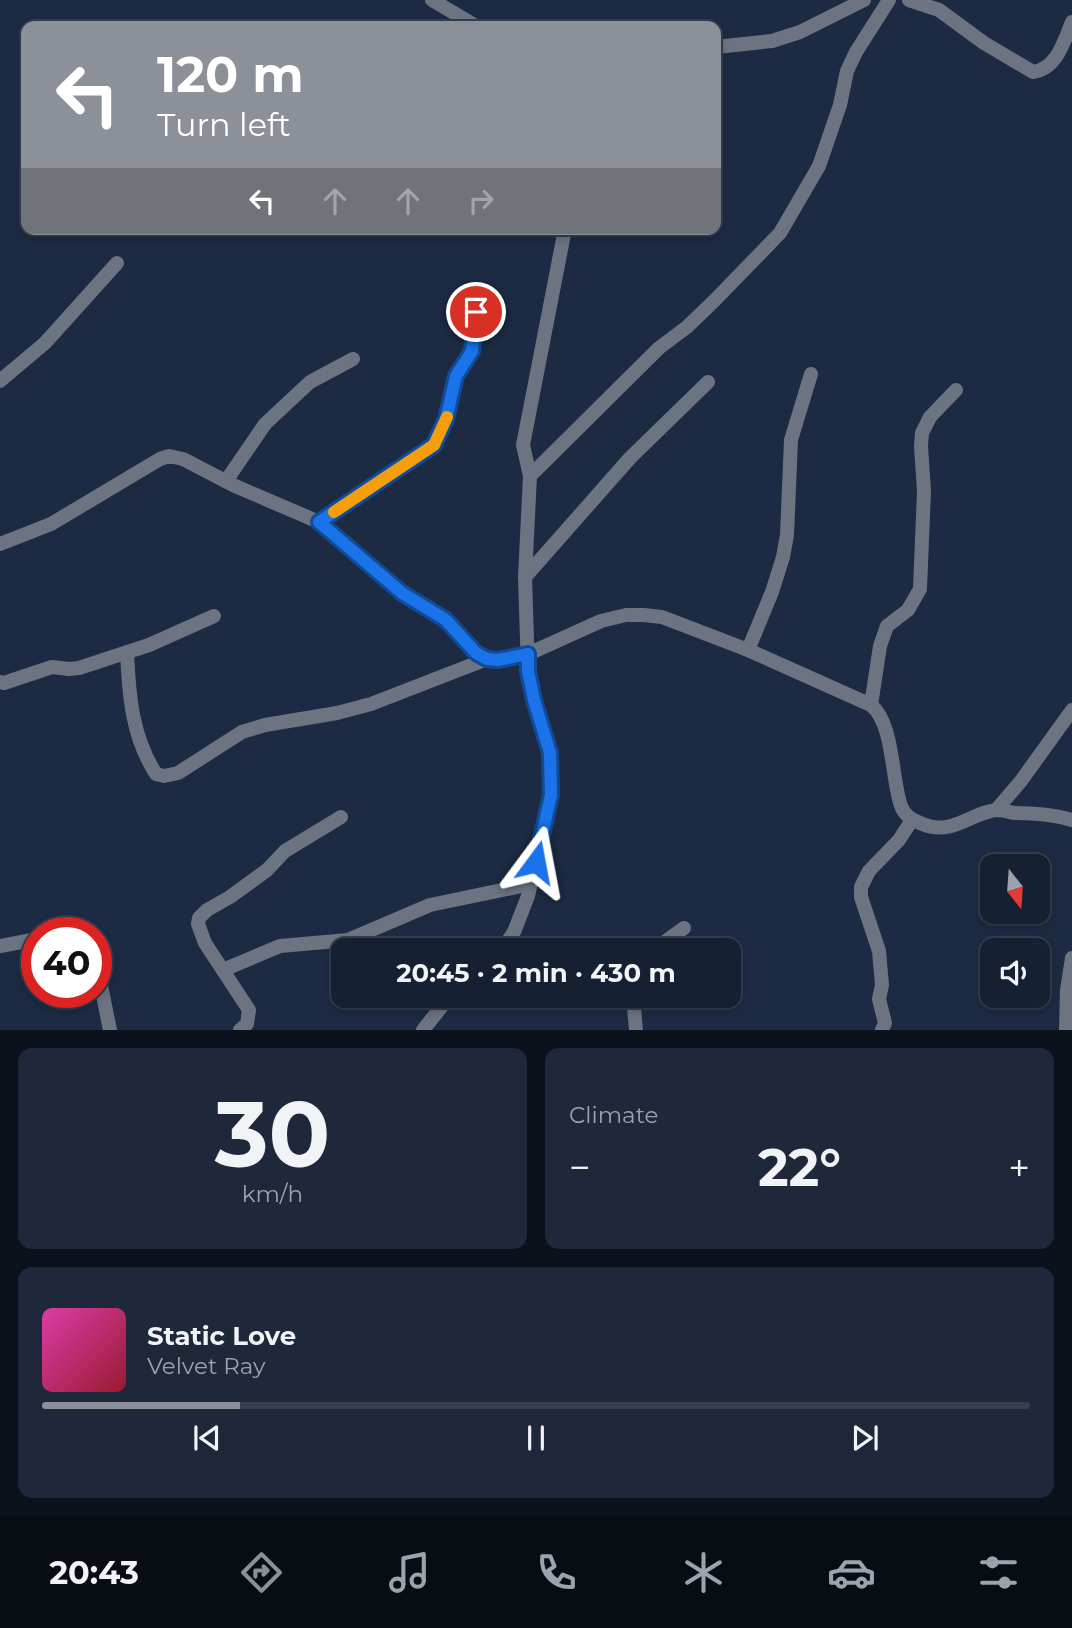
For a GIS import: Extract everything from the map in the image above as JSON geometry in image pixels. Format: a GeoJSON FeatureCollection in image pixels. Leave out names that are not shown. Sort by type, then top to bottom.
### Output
{"type":"FeatureCollection","features":[{"type":"Feature","properties":{"kind":"street"},"geometry":{"type":"LineString","coordinates":[[432,0],[468,21]]}},
{"type":"Feature","properties":{"kind":"street"},"geometry":{"type":"LineString","coordinates":[[721,46],[772,41],[800,32],[864,0]]}},
{"type":"Feature","properties":{"kind":"street"},"geometry":{"type":"LineString","coordinates":[[530,476],[659,348],[687,327],[715,300],[780,233],[819,166],[840,105],[846,71],[889,0]]}},
{"type":"Feature","properties":{"kind":"street"},"geometry":{"type":"LineString","coordinates":[[909,0],[939,10],[984,43],[1033,72],[1049,66],[1072,22]]}},
{"type":"Feature","properties":{"kind":"street"},"geometry":{"type":"LineString","coordinates":[[510,938],[531,884],[551,795],[550,753],[528,671],[525,578],[530,476],[523,445],[564,235]]}},
{"type":"Feature","properties":{"kind":"street"},"geometry":{"type":"LineString","coordinates":[[0,381],[45,343],[117,263]]}},
{"type":"Feature","properties":{"kind":"street"},"geometry":{"type":"LineString","coordinates":[[319,522],[434,445],[446,419],[456,376],[472,351],[476,312]]}},
{"type":"Feature","properties":{"kind":"street"},"geometry":{"type":"LineString","coordinates":[[226,481],[265,424],[310,382],[353,359]]}},
{"type":"Feature","properties":{"kind":"street"},"geometry":{"type":"LineString","coordinates":[[748,650],[783,557],[787,535],[791,440],[811,374]]}},
{"type":"Feature","properties":{"kind":"street"},"geometry":{"type":"LineString","coordinates":[[525,578],[630,458],[708,382]]}},
{"type":"Feature","properties":{"kind":"street"},"geometry":{"type":"LineString","coordinates":[[871,705],[880,646],[887,626],[908,610],[920,589],[924,491],[922,433],[930,417],[956,390]]}},
{"type":"Feature","properties":{"kind":"street"},"geometry":{"type":"LineString","coordinates":[[0,544],[51,524],[160,459],[169,456],[183,458],[226,481],[319,522],[402,593],[446,620],[476,653],[487,659],[498,660],[528,654],[601,621],[626,615],[662,617],[748,650],[871,705],[883,719],[901,806],[912,820],[928,827],[953,826],[996,810],[1021,781],[1072,710]]}},
{"type":"Feature","properties":{"kind":"street"},"geometry":{"type":"LineString","coordinates":[[0,682],[52,667],[79,667],[167,638],[214,616]]}},
{"type":"Feature","properties":{"kind":"street"},"geometry":{"type":"LineString","coordinates":[[127,652],[130,699],[141,748],[156,774],[164,776],[178,773],[242,732],[265,724],[338,713],[371,704],[487,659]]}},
{"type":"Feature","properties":{"kind":"street"},"geometry":{"type":"LineString","coordinates":[[996,810],[1013,813],[1027,811],[1072,820]]}},
{"type":"Feature","properties":{"kind":"street"},"geometry":{"type":"LineString","coordinates":[[240,1030],[247,1024],[250,1010],[200,933],[199,918],[267,870],[285,850],[341,817]]}},
{"type":"Feature","properties":{"kind":"street"},"geometry":{"type":"LineString","coordinates":[[882,1030],[885,1023],[879,999],[882,985],[879,951],[861,897],[861,887],[869,871],[899,840],[912,820]]}},
{"type":"Feature","properties":{"kind":"street"},"geometry":{"type":"LineString","coordinates":[[223,970],[280,947],[348,940],[430,905],[531,884]]}},
{"type":"Feature","properties":{"kind":"street"},"geometry":{"type":"LineString","coordinates":[[670,938],[684,928]]}},
{"type":"Feature","properties":{"kind":"street"},"geometry":{"type":"LineString","coordinates":[[0,946],[21,942]]}},
{"type":"Feature","properties":{"kind":"street"},"geometry":{"type":"LineString","coordinates":[[1066,1030],[1066,990],[1072,958]]}},
{"type":"Feature","properties":{"kind":"street"},"geometry":{"type":"LineString","coordinates":[[106,1008],[110,1030]]}},
{"type":"Feature","properties":{"kind":"street"},"geometry":{"type":"LineString","coordinates":[[423,1030],[440,1008]]}},
{"type":"Feature","properties":{"kind":"street"},"geometry":{"type":"LineString","coordinates":[[634,1008],[636,1030]]}},
{"type":"Feature","properties":{"kind":"slow traffic"},"geometry":{"type":"LineString","coordinates":[[334,512],[425,453],[434,445],[447,417]]}},
{"type":"Feature","properties":{"kind":"route"},"geometry":{"type":"LineString","coordinates":[[476,312],[472,351],[456,376],[451,404],[434,445],[319,522],[402,593],[446,620],[476,653],[487,659],[498,660],[528,654],[528,671],[534,700],[550,753],[551,795],[536,862]]}}]}
